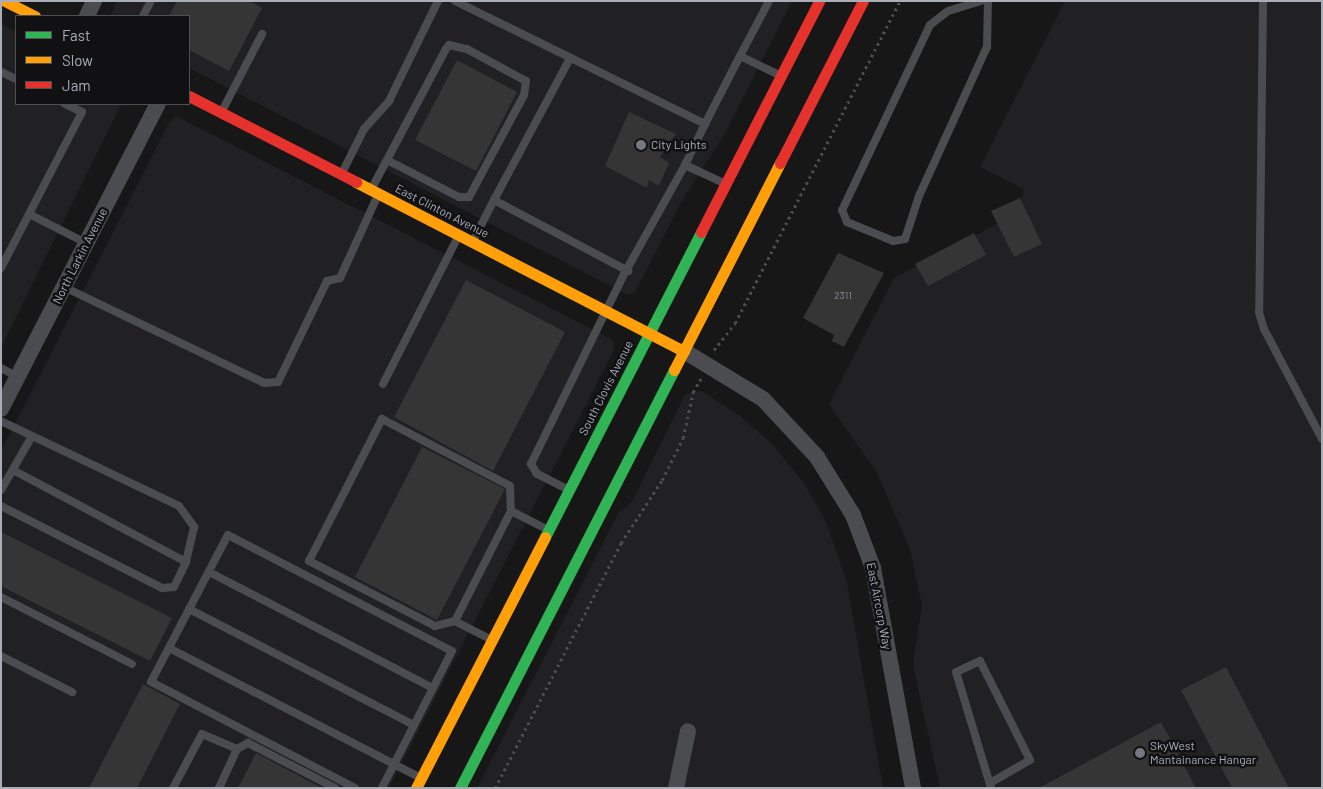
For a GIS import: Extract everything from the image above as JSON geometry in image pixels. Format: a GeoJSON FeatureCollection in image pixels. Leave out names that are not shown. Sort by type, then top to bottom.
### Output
{"type":"FeatureCollection","features":[{"type":"Feature","properties":{"kind":"main road"},"geometry":{"type":"LineString","coordinates":[[5,1],[33,15]]}},
{"type":"Feature","properties":{"kind":"main road"},"geometry":{"type":"LineString","coordinates":[[460,788],[863,1]]}},
{"type":"Feature","properties":{"kind":"main road","name":"South Clovis Avenue"},"geometry":{"type":"LineString","coordinates":[[419,783],[781,76],[815,3]]}},
{"type":"Feature","properties":{"kind":"main road","name":"East Clinton Avenue"},"geometry":{"type":"LineString","coordinates":[[190,96],[684,351]]}},
{"type":"Feature","properties":{"kind":"street"},"geometry":{"type":"LineString","coordinates":[[87,15],[94,1]]}},
{"type":"Feature","properties":{"kind":"street","name":"North Larkin Avenue"},"geometry":{"type":"LineString","coordinates":[[1,409],[157,105]]}},
{"type":"Feature","properties":{"kind":"street","name":"East Aircorp Way"},"geometry":{"type":"LineString","coordinates":[[684,351],[763,399],[817,457],[853,515],[873,568],[913,788]]}},
{"type":"Feature","properties":{"kind":"street"},"geometry":{"type":"LineString","coordinates":[[676,788],[688,731]]}},
{"type":"Feature","properties":{"kind":"lane"},"geometry":{"type":"LineString","coordinates":[[144,15],[151,1]]}},
{"type":"Feature","properties":{"kind":"lane"},"geometry":{"type":"LineString","coordinates":[[341,174],[364,129],[389,101],[438,1]]}},
{"type":"Feature","properties":{"kind":"lane"},"geometry":{"type":"LineString","coordinates":[[455,1],[705,124]]}},
{"type":"Feature","properties":{"kind":"lane"},"geometry":{"type":"LineString","coordinates":[[569,490],[537,474],[531,464],[605,311],[685,165],[769,1]]}},
{"type":"Feature","properties":{"kind":"lane"},"geometry":{"type":"LineString","coordinates":[[981,1],[948,11],[930,25],[842,210],[847,222],[892,241],[905,239],[919,196],[987,47],[988,1]]}},
{"type":"Feature","properties":{"kind":"lane"},"geometry":{"type":"LineString","coordinates":[[1263,1],[1259,312],[1264,329],[1322,439]]}},
{"type":"Feature","properties":{"kind":"lane"},"geometry":{"type":"LineString","coordinates":[[221,112],[262,34]]}},
{"type":"Feature","properties":{"kind":"lane"},"geometry":{"type":"LineString","coordinates":[[64,287],[264,382],[278,382],[327,281],[340,278],[387,160],[449,45],[467,49],[526,81],[524,95],[469,197],[459,197],[387,160]]}},
{"type":"Feature","properties":{"kind":"lane"},"geometry":{"type":"LineString","coordinates":[[740,56],[781,76]]}},
{"type":"Feature","properties":{"kind":"lane"},"geometry":{"type":"LineString","coordinates":[[472,242],[570,58]]}},
{"type":"Feature","properties":{"kind":"lane"},"geometry":{"type":"LineString","coordinates":[[1,72],[15,79]]}},
{"type":"Feature","properties":{"kind":"lane"},"geometry":{"type":"LineString","coordinates":[[1,268],[82,112],[67,105]]}},
{"type":"Feature","properties":{"kind":"lane"},"geometry":{"type":"LineString","coordinates":[[685,165],[726,184]]}},
{"type":"Feature","properties":{"kind":"lane"},"geometry":{"type":"LineString","coordinates":[[494,200],[628,271]]}},
{"type":"Feature","properties":{"kind":"lane"},"geometry":{"type":"LineString","coordinates":[[29,214],[86,244]]}},
{"type":"Feature","properties":{"kind":"lane"},"geometry":{"type":"LineString","coordinates":[[383,384],[459,235]]}},
{"type":"Feature","properties":{"kind":"lane"},"geometry":{"type":"LineString","coordinates":[[1,368],[18,376]]}},
{"type":"Feature","properties":{"kind":"lane"},"geometry":{"type":"LineString","coordinates":[[454,621],[512,511],[510,486],[382,419],[309,561],[435,626],[454,621],[492,640]]}},
{"type":"Feature","properties":{"kind":"lane"},"geometry":{"type":"LineString","coordinates":[[1,421],[183,510],[194,527],[186,562],[174,587],[162,588],[1,506]]}},
{"type":"Feature","properties":{"kind":"lane"},"geometry":{"type":"LineString","coordinates":[[1,490],[32,436]]}},
{"type":"Feature","properties":{"kind":"lane"},"geometry":{"type":"LineString","coordinates":[[14,470],[186,562]]}},
{"type":"Feature","properties":{"kind":"lane"},"geometry":{"type":"LineString","coordinates":[[512,511],[548,530]]}},
{"type":"Feature","properties":{"kind":"lane"},"geometry":{"type":"LineString","coordinates":[[355,788],[151,682],[228,535],[452,651],[382,788]]}},
{"type":"Feature","properties":{"kind":"lane"},"geometry":{"type":"LineString","coordinates":[[209,572],[433,688]]}},
{"type":"Feature","properties":{"kind":"lane"},"geometry":{"type":"LineString","coordinates":[[1,597],[132,664]]}},
{"type":"Feature","properties":{"kind":"lane"},"geometry":{"type":"LineString","coordinates":[[189,609],[414,725]]}},
{"type":"Feature","properties":{"kind":"lane"},"geometry":{"type":"LineString","coordinates":[[169,648],[394,764],[419,783]]}},
{"type":"Feature","properties":{"kind":"lane"},"geometry":{"type":"LineString","coordinates":[[1,656],[72,692]]}},
{"type":"Feature","properties":{"kind":"lane"},"geometry":{"type":"LineString","coordinates":[[980,661],[1030,760],[990,786],[956,672],[980,661]]}},
{"type":"Feature","properties":{"kind":"lane"},"geometry":{"type":"LineString","coordinates":[[172,788],[202,734],[237,749]]}},
{"type":"Feature","properties":{"kind":"lane"},"geometry":{"type":"LineString","coordinates":[[219,788],[237,749],[248,743],[335,788]]}},
{"type":"Feature","properties":{"kind":"path"},"geometry":{"type":"LineString","coordinates":[[495,788],[621,543],[662,480],[683,438],[693,392],[707,365],[735,323],[900,1]]}},
{"type":"Feature","properties":{"kind":"shaded area"},"geometry":{"type":"Polygon","coordinates":[[[117,1],[792,1],[723,137],[684,197],[635,292],[628,295],[190,69],[190,15],[110,15],[117,1]]]}},
{"type":"Feature","properties":{"kind":"shaded area"},"geometry":{"type":"Polygon","coordinates":[[[1065,1],[1322,1],[1322,788],[940,788],[913,665],[922,605],[910,549],[877,473],[829,404],[894,278],[1018,213],[1024,189],[980,167],[1065,1]]]}},
{"type":"Feature","properties":{"kind":"shaded area"},"geometry":{"type":"Polygon","coordinates":[[[1,24],[15,31],[15,105],[121,105],[1,348],[1,24]]]}},
{"type":"Feature","properties":{"kind":"shaded area"},"geometry":{"type":"Polygon","coordinates":[[[176,116],[613,340],[614,350],[389,788],[1,788],[1,451],[170,121],[176,116]]]}},
{"type":"Feature","properties":{"kind":"shaded area"},"geometry":{"type":"Polygon","coordinates":[[[701,391],[740,416],[773,445],[804,483],[826,522],[847,583],[883,788],[477,788],[619,512],[632,502],[685,395],[701,391]]]}},
{"type":"Feature","properties":{"kind":"building"},"geometry":{"type":"Polygon","coordinates":[[[177,1],[250,1],[262,8],[229,71],[190,51],[190,15],[170,15],[177,1]]]}},
{"type":"Feature","properties":{"kind":"building"},"geometry":{"type":"Polygon","coordinates":[[[457,60],[517,92],[476,171],[415,140],[457,60]]]}},
{"type":"Feature","properties":{"kind":"building","name":"City Lights"},"geometry":{"type":"Polygon","coordinates":[[[629,112],[676,134],[660,157],[669,163],[659,186],[649,180],[647,188],[605,166],[629,112]]]}},
{"type":"Feature","properties":{"kind":"building"},"geometry":{"type":"Polygon","coordinates":[[[1020,198],[1042,244],[1014,257],[991,211],[1020,198]]]}},
{"type":"Feature","properties":{"kind":"building"},"geometry":{"type":"Polygon","coordinates":[[[974,233],[986,255],[928,286],[915,264],[974,233]]]}},
{"type":"Feature","properties":{"kind":"building"},"geometry":{"type":"Polygon","coordinates":[[[838,253],[884,273],[844,347],[832,341],[834,335],[803,318],[838,253]]]}},
{"type":"Feature","properties":{"kind":"building"},"geometry":{"type":"Polygon","coordinates":[[[466,280],[565,332],[493,471],[394,417],[466,280]]]}},
{"type":"Feature","properties":{"kind":"building"},"geometry":{"type":"Polygon","coordinates":[[[422,447],[505,489],[437,620],[355,577],[422,447]]]}},
{"type":"Feature","properties":{"kind":"building"},"geometry":{"type":"Polygon","coordinates":[[[1,532],[172,618],[150,661],[1,586],[1,532]]]}},
{"type":"Feature","properties":{"kind":"building"},"geometry":{"type":"Polygon","coordinates":[[[1226,667],[1289,788],[1232,788],[1181,690],[1226,667]]]}},
{"type":"Feature","properties":{"kind":"building"},"geometry":{"type":"Polygon","coordinates":[[[143,684],[180,704],[137,788],[89,788],[143,684]]]}},
{"type":"Feature","properties":{"kind":"building","name":"SkyWest Mantainance Hangar"},"geometry":{"type":"Polygon","coordinates":[[[1161,722],[1196,788],[1039,788],[1161,722]]]}},
{"type":"Feature","properties":{"kind":"building"},"geometry":{"type":"Polygon","coordinates":[[[256,753],[322,788],[238,788],[256,753]]]}},
{"type":"Feature","properties":{"kind":"traffic: fast"},"geometry":{"type":"LineString","coordinates":[[545,537],[701,232]]}},
{"type":"Feature","properties":{"kind":"traffic: fast"},"geometry":{"type":"LineString","coordinates":[[460,788],[674,370]]}},
{"type":"Feature","properties":{"kind":"traffic: slow"},"geometry":{"type":"LineString","coordinates":[[5,1],[33,15]]}},
{"type":"Feature","properties":{"kind":"traffic: slow"},"geometry":{"type":"LineString","coordinates":[[674,370],[780,163]]}},
{"type":"Feature","properties":{"kind":"traffic: slow"},"geometry":{"type":"LineString","coordinates":[[356,182],[684,351]]}},
{"type":"Feature","properties":{"kind":"traffic: slow"},"geometry":{"type":"LineString","coordinates":[[416,788],[545,537]]}},
{"type":"Feature","properties":{"kind":"traffic: jam"},"geometry":{"type":"LineString","coordinates":[[701,232],[819,1]]}},
{"type":"Feature","properties":{"kind":"traffic: jam"},"geometry":{"type":"LineString","coordinates":[[780,163],[863,1]]}},
{"type":"Feature","properties":{"kind":"traffic: jam"},"geometry":{"type":"LineString","coordinates":[[190,97],[356,182]]}},
{"type":"Feature","properties":{"kind":"place","name":"City Lights"},"geometry":{"type":"Point","coordinates":[641,145]}},
{"type":"Feature","properties":{"kind":"place","name":"SkyWest Mantainance Hangar"},"geometry":{"type":"Point","coordinates":[1140,753]}}]}
